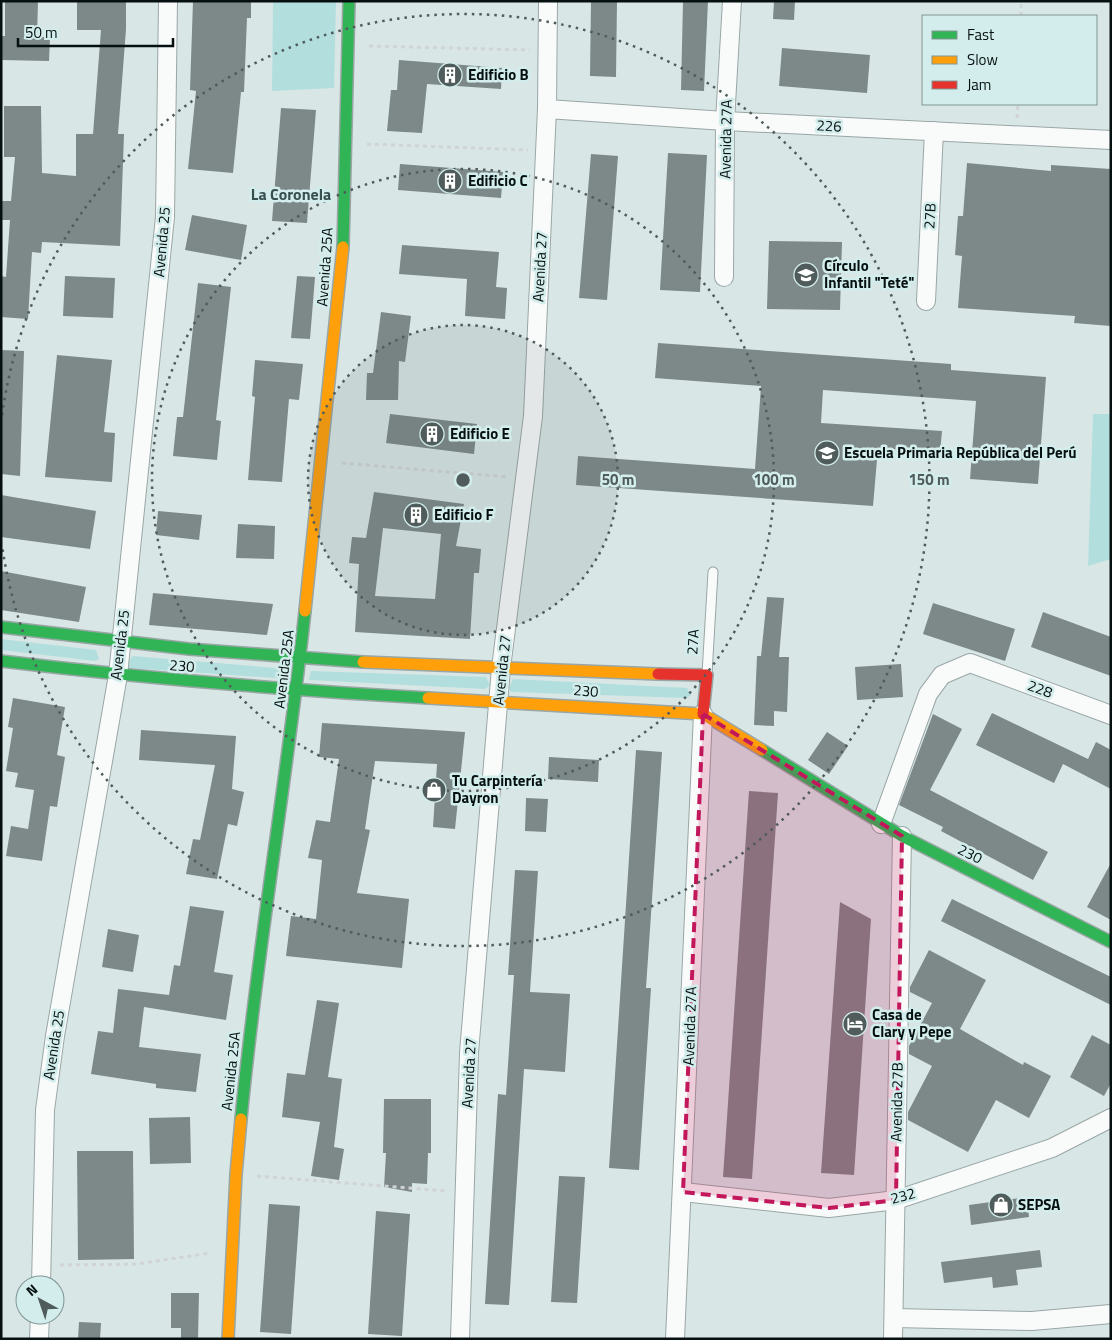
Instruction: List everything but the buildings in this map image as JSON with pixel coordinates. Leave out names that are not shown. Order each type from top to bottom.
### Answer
[{"type":"street","name":"Avenida 25","points":[[42,1275],[45,1110],[56,1026],[118,675],[165,217],[168,1]]},
{"type":"street","name":"Avenida 25A","points":[[228,1339],[236,1174],[248,1047],[301,658],[342,267],[350,1]]},
{"type":"street","name":"Avenida 27","points":[[460,1339],[469,1053],[501,668],[533,416],[548,108],[548,1]]},
{"type":"street","name":"Avenida 27A","points":[[724,277],[725,121],[732,1]]},
{"type":"street","name":"226","points":[[548,108],[725,121],[1111,140]]},
{"type":"street","name":"27B","points":[[926,301],[934,131]]},
{"type":"street","name":"230","points":[[1,627],[121,642],[301,658],[501,668],[706,675]]},
{"type":"street","name":"230","points":[[1,661],[118,675],[297,691],[499,700],[703,714],[902,836],[1111,942]]},
{"type":"street","name":"228","points":[[881,824],[928,694],[942,675],[970,663],[1111,715]]},
{"type":"street","name":"27A","points":[[703,714],[706,675]]},
{"type":"street","name":"Avenida 27A","points":[[675,1339],[703,714]]},
{"type":"street","name":"Avenida 27B","points":[[893,1339],[902,836]]},
{"type":"street","name":"232","points":[[683,1192],[829,1208],[896,1200],[1052,1148],[1111,1118]]},
{"type":"street","points":[[894,1318],[1032,1321],[1111,1314]]},
{"type":"street","points":[[39,1339],[40,1325]]},
{"type":"lane","name":"27A","points":[[706,675],[713,572]]},
{"type":"path","points":[[1021,15],[1022,1]]},
{"type":"path","points":[[349,46],[548,51]]},
{"type":"path","points":[[346,143],[545,150]]},
{"type":"path","points":[[322,462],[525,479]]},
{"type":"path","points":[[236,1174],[464,1193]]},
{"type":"path","points":[[42,1265],[137,1264],[207,1253],[232,1255]]},
{"type":"highlighted area","points":[[703,714],[902,836],[896,1200],[829,1208],[683,1192]]},
{"type":"shaded area","points":[[273,1],[336,1],[334,88],[272,91]]},
{"type":"shaded area","points":[[1093,414],[1111,414],[1111,559],[1088,566]]},
{"type":"shaded area","points":[[1,639],[96,650],[99,659],[95,661],[1,650]]},
{"type":"shaded area","points":[[133,656],[288,669],[289,679],[130,668],[127,663]]},
{"type":"shaded area","points":[[311,671],[486,677],[490,685],[485,689],[309,680]]},
{"type":"shaded area","points":[[513,679],[687,688],[691,695],[687,698],[511,692],[509,688]]},
{"type":"traffic: fast","points":[[343,247],[349,1]]},
{"type":"traffic: fast","points":[[241,1119],[255,992],[290,738],[305,611]]},
{"type":"traffic: fast","points":[[1,627],[189,649],[363,662]]},
{"type":"traffic: fast","points":[[1,661],[214,683],[428,698]]},
{"type":"traffic: fast","points":[[762,750],[902,836],[1111,942]]},
{"type":"traffic: slow","points":[[305,611],[343,247]]},
{"type":"traffic: slow","points":[[363,662],[658,674]]},
{"type":"traffic: slow","points":[[428,698],[703,714],[762,750]]},
{"type":"traffic: slow","points":[[228,1339],[236,1174],[241,1119]]},
{"type":"traffic: jam","points":[[658,674],[707,675],[703,714]]},
{"type":"place","name":"Edificio B","points":[[450,75]]},
{"type":"place","name":"Edificio C","points":[[450,181]]},
{"type":"place","name":"Círculo Infantil \"Teté\"","points":[[806,275]]},
{"type":"place","name":"Edificio E","points":[[432,434]]},
{"type":"place","name":"Escuela Primaria República del Perú","points":[[827,453]]},
{"type":"place","name":"Edificio F","points":[[416,515]]},
{"type":"place","name":"Tu Carpintería Dayron","points":[[434,790]]},
{"type":"place","name":"Casa de Clary y Pepe","points":[[855,1024]]},
{"type":"place","name":"SEPSA","points":[[1001,1205]]},
{"type":"district","name":"La Coronela","points":[[291,194]]}]
